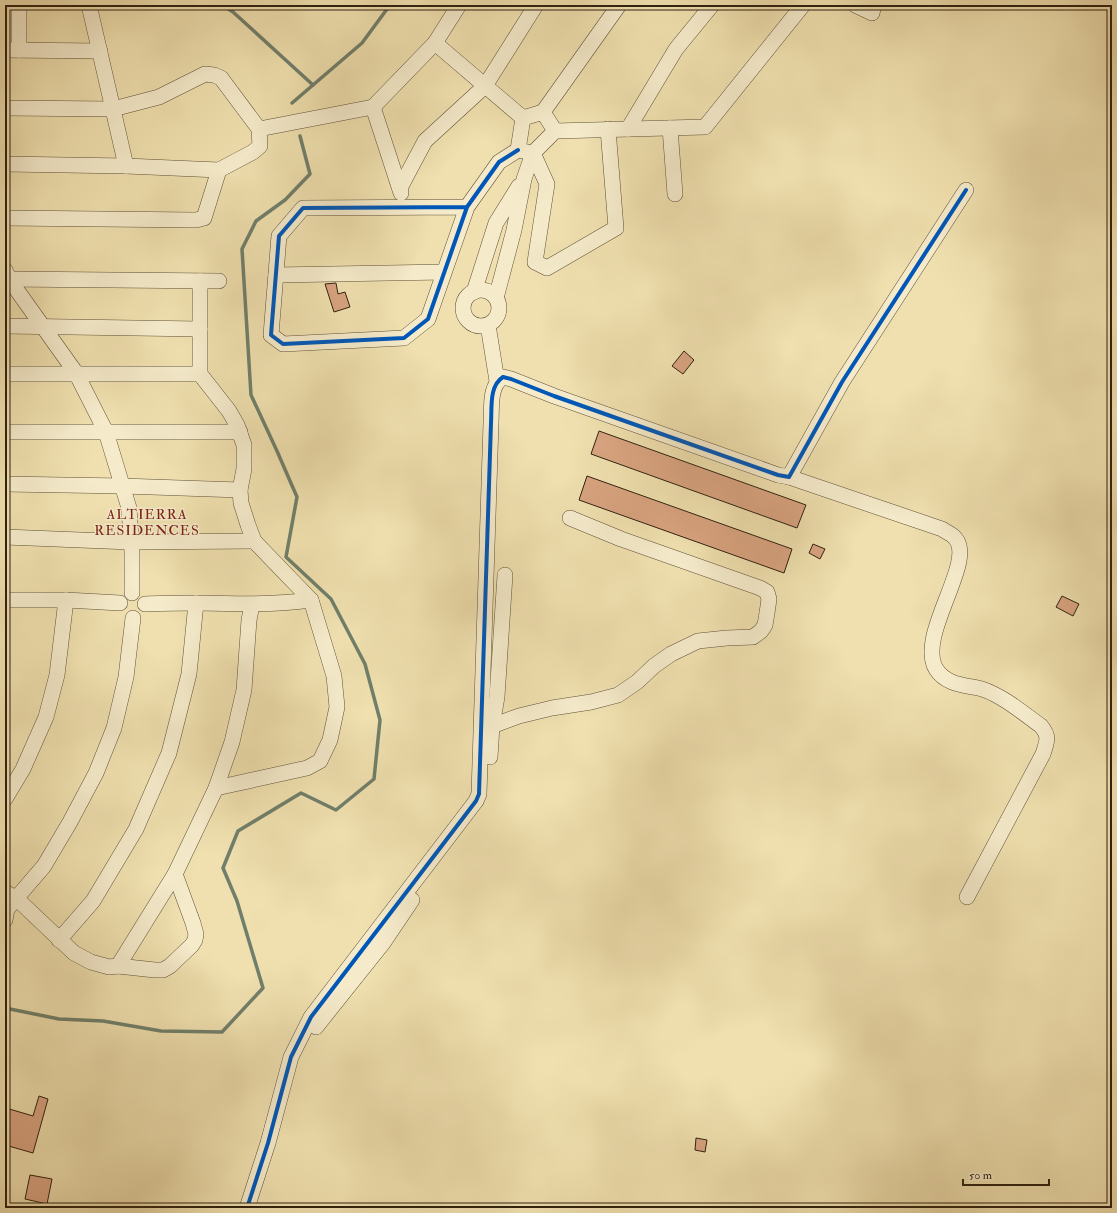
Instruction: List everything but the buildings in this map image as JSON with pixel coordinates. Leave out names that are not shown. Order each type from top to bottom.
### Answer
[{"type":"street","points":[[19,5],[12,50],[100,51]]},
{"type":"street","points":[[88,5],[126,166]]},
{"type":"street","points":[[259,129],[373,107],[435,44],[459,5]]},
{"type":"street","points":[[400,188],[424,141],[485,86],[536,5]]},
{"type":"street","points":[[524,118],[543,112],[619,5]]},
{"type":"street","points":[[628,129],[676,49],[712,5]]},
{"type":"street","points":[[496,298],[514,230],[524,179],[533,153],[555,131],[705,127],[803,5]]},
{"type":"street","points":[[855,5],[872,13],[874,5]]},
{"type":"street","points":[[435,44],[524,118]]},
{"type":"street","points":[[5,108],[113,109],[159,96],[205,74],[214,74],[221,78],[259,129],[260,146],[253,152],[219,170],[126,166],[5,164]]},
{"type":"street","points":[[373,107],[405,207]]},
{"type":"street","points":[[543,112],[555,131]]},
{"type":"street","points":[[518,150],[524,118]]},
{"type":"street","points":[[670,128],[675,194]]},
{"type":"street","points":[[533,153],[547,184],[534,262],[547,268],[616,228],[608,129]]},
{"type":"street","points":[[467,207],[303,208],[279,236],[271,335],[282,344],[404,338],[428,319],[467,207],[499,162],[518,150],[533,153]]},
{"type":"street","points":[[5,218],[196,220],[204,218],[219,170]]},
{"type":"street","points":[[474,292],[496,223],[524,179]]},
{"type":"street","points":[[788,477],[842,382],[966,190]]},
{"type":"street","points":[[276,275],[444,272]]},
{"type":"street","points":[[6,276],[219,281]]},
{"type":"street","points":[[6,276],[76,373],[106,432],[128,508],[131,542],[132,593]]},
{"type":"street","points":[[200,281],[200,374],[229,411],[240,432],[244,445],[244,469],[240,490],[241,503],[254,541],[311,600],[334,676],[337,707],[330,740],[320,761],[307,768],[216,788]]},
{"type":"street","points":[[482,290],[490,292],[496,298],[499,305],[498,313],[494,320],[488,325],[480,326],[472,324],[466,319],[463,311],[464,303],[468,296],[474,292],[482,290]]},
{"type":"street","points":[[247,1208],[268,1143],[291,1057],[311,1017],[476,801],[479,794],[491,423],[493,390],[497,381],[488,325]]},
{"type":"street","points":[[5,326],[200,329]]},
{"type":"street","points":[[5,374],[200,374]]},
{"type":"street","points":[[497,381],[504,377],[510,379],[778,475],[788,477],[942,529],[956,538],[960,552],[959,564],[934,631],[932,654],[936,668],[948,680],[992,693],[1041,726],[1047,733],[1048,740],[1043,754],[967,897]]},
{"type":"street","points":[[5,432],[240,432]]},
{"type":"street","points":[[5,484],[240,490]]},
{"type":"street","points":[[492,726],[519,716],[552,708],[590,702],[618,694],[637,682],[654,666],[671,654],[698,641],[753,637],[761,631],[765,625],[769,599],[767,592],[760,588],[622,539],[570,518]]},
{"type":"street","points":[[5,537],[131,542],[254,541]]},
{"type":"street","points":[[291,1057],[383,943],[411,901],[487,800],[489,790],[492,726],[497,697],[505,575]]},
{"type":"street","points":[[132,593],[142,597],[145,608],[141,615],[129,618],[123,614],[119,607],[124,596],[132,593]]},
{"type":"street","points":[[6,605],[66,600],[120,603]]},
{"type":"street","points":[[5,799],[23,769],[46,717],[57,675],[66,600]]},
{"type":"street","points":[[145,604],[196,603],[252,605],[290,603],[311,600]]},
{"type":"street","points":[[59,940],[93,901],[136,829],[169,753],[189,674],[196,603]]},
{"type":"street","points":[[118,966],[175,874],[216,788],[232,742],[244,690],[249,620],[252,605]]},
{"type":"street","points":[[133,618],[126,677],[114,728],[96,773],[70,822],[44,866],[7,906],[59,940],[74,953],[91,962],[109,966],[163,970],[170,966],[192,945],[196,934],[175,874]]},
{"type":"waterway","points":[[222,5],[233,12],[313,85]]},
{"type":"waterway","points":[[292,103],[362,43],[390,5]]},
{"type":"waterway","points":[[5,1008],[59,1019],[103,1021],[161,1031],[222,1032],[263,988],[237,901],[223,868],[238,831],[301,793],[336,810],[374,779],[380,720],[365,664],[331,599],[286,557],[297,497],[251,395],[242,249],[256,221],[285,200],[310,174],[300,136]]},
{"type":"cycle path","points":[[467,207],[303,208],[279,236],[271,335],[283,344],[404,338],[428,319],[467,207],[499,162],[518,150]]},
{"type":"cycle path","points":[[247,1208],[268,1143],[291,1057],[311,1017],[476,801],[479,794],[492,397],[495,386],[503,377],[511,379],[554,396],[778,475],[789,477],[842,382],[966,190]]},
{"type":"district","name":"ALTIERRA RESIDENCES","points":[[147,522]]}]
